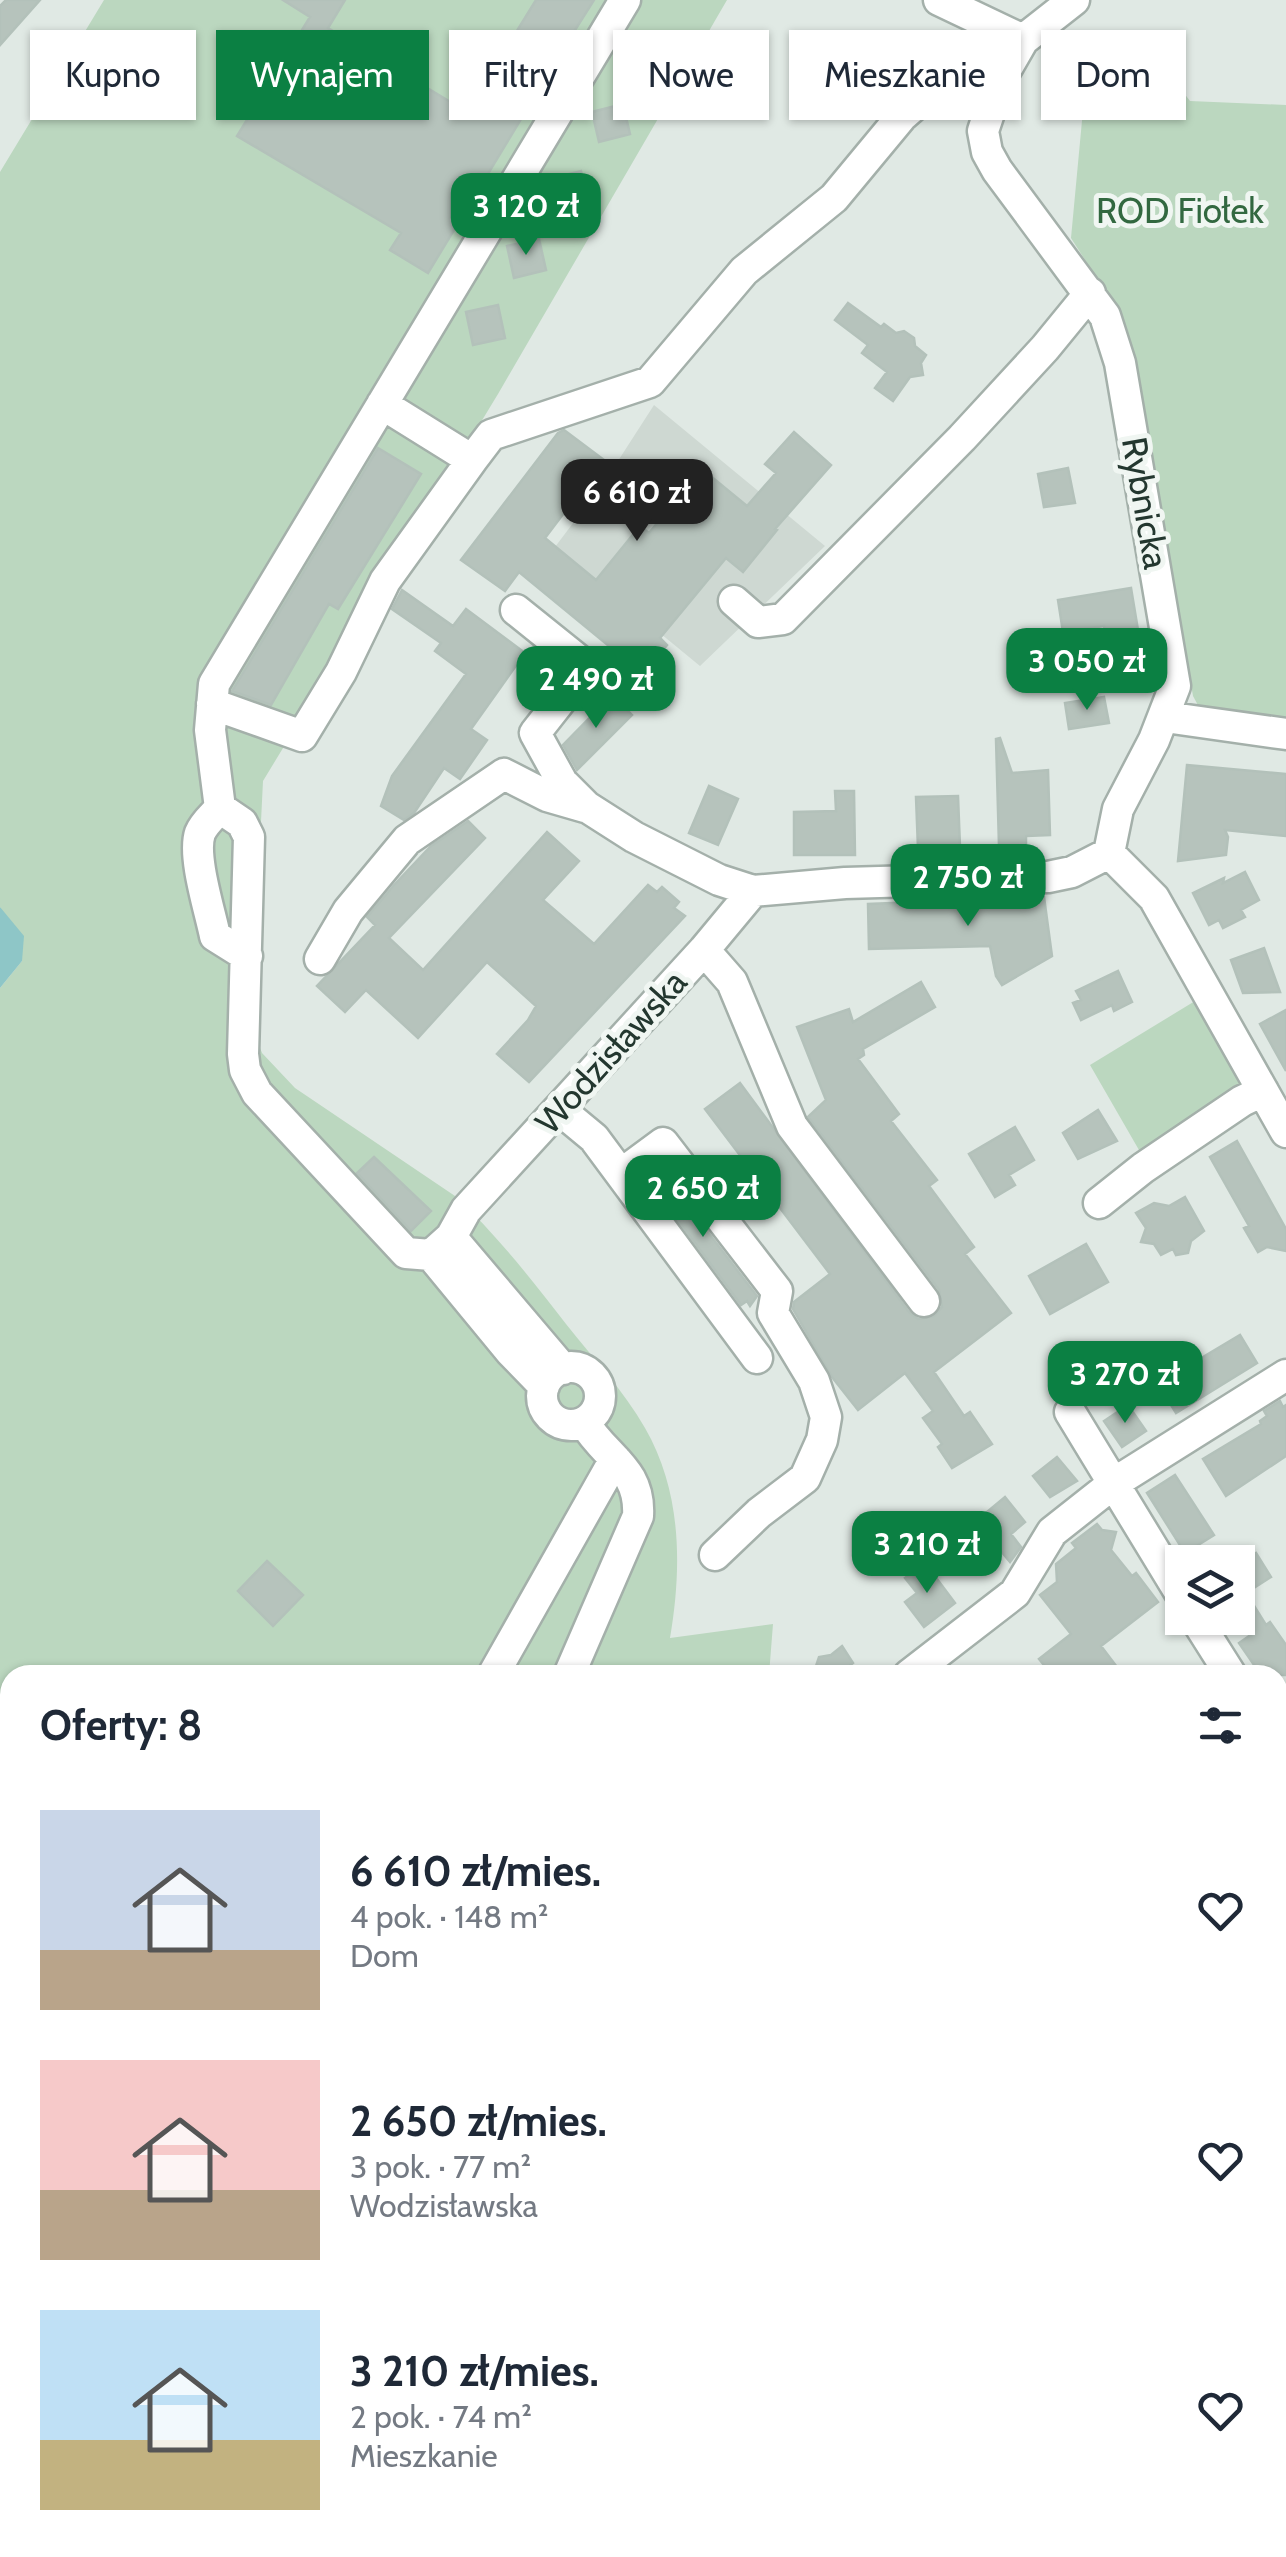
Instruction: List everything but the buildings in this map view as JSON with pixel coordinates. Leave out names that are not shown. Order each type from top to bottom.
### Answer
[{"type":"street","points":[[554,1378],[543,1404],[554,1420],[570,1425],[584,1422],[596,1410],[599,1388],[585,1371],[554,1378],[510,1351],[441,1246],[406,1253],[252,1086],[242,1054],[249,837],[242,823],[220,808],[210,730],[214,684],[625,0]]},
{"type":"street","points":[[939,0],[1024,40]]},
{"type":"street","name":"Rybnicka","points":[[1021,45],[1074,0]]},
{"type":"street","points":[[212,704],[302,736],[386,582],[491,435],[650,382],[744,271],[834,198],[899,120]]},
{"type":"street","name":"Rybnicka","points":[[986,120],[983,131],[987,152],[1090,293],[1115,343],[1175,686],[1165,717],[1118,808],[1109,853]]},
{"type":"street","points":[[742,609],[758,622],[782,619],[962,438],[1090,293]]},
{"type":"street","points":[[382,404],[472,460]]},
{"type":"street","points":[[516,610],[587,666],[535,732],[562,782],[588,808],[634,838],[719,880],[752,891],[1048,877],[1072,872],[1109,853],[1154,898],[1286,1132]]},
{"type":"street","points":[[1165,717],[1286,734]]},
{"type":"street","points":[[320,959],[348,911],[407,840],[504,774],[547,796],[588,808]]},
{"type":"street","points":[[220,808],[204,825],[198,851],[216,936],[246,956]]},
{"type":"street","points":[[198,851],[237,847],[250,850]]},
{"type":"street","name":"Wodzisławska","points":[[441,1246],[466,1210],[704,950],[752,891]]},
{"type":"street","points":[[704,950],[732,982],[792,1126],[924,1301]]},
{"type":"street","points":[[1099,1203],[1143,1168],[1263,1091]]},
{"type":"street","points":[[559,1109],[594,1138],[757,1358]]},
{"type":"street","points":[[620,1174],[664,1143],[777,1291],[773,1313],[814,1381],[826,1417],[822,1440],[805,1478],[715,1555]]},
{"type":"street","points":[[922,1665],[1015,1593],[1052,1532],[1114,1484],[1286,1375]]},
{"type":"street","points":[[1070,1412],[1165,1568]]},
{"type":"street","points":[[573,1665],[638,1516],[639,1500],[633,1480],[584,1422]]},
{"type":"street","points":[[500,1665],[615,1459]]},
{"type":"street","points":[[1206,1635],[1225,1665]]},
{"type":"shaded area","points":[[654,405],[825,546],[700,666],[555,547],[607,478]]},
{"type":"green space","points":[[104,0],[727,0],[710,30],[613,30],[613,120],[657,120],[498,394],[263,781],[251,1024],[262,1053],[295,1088],[455,1196],[470,1211],[527,1274],[628,1401],[657,1453],[672,1504],[677,1558],[670,1638],[773,1624],[770,1665],[0,1665],[0,988],[22,961],[0,907],[0,172],[31,120],[196,120],[196,30],[86,30]]},
{"type":"green space","name":"ROD Fiołek","points":[[1186,96],[1190,101],[1286,105],[1286,719],[1200,709],[1193,696],[1136,370],[1110,299],[1071,238],[1082,120],[1186,120]]},
{"type":"green space","points":[[1195,1001],[1244,1090],[1143,1157],[1090,1065]]},
{"type":"water","points":[[0,907],[24,936],[22,961],[0,988]]}]
